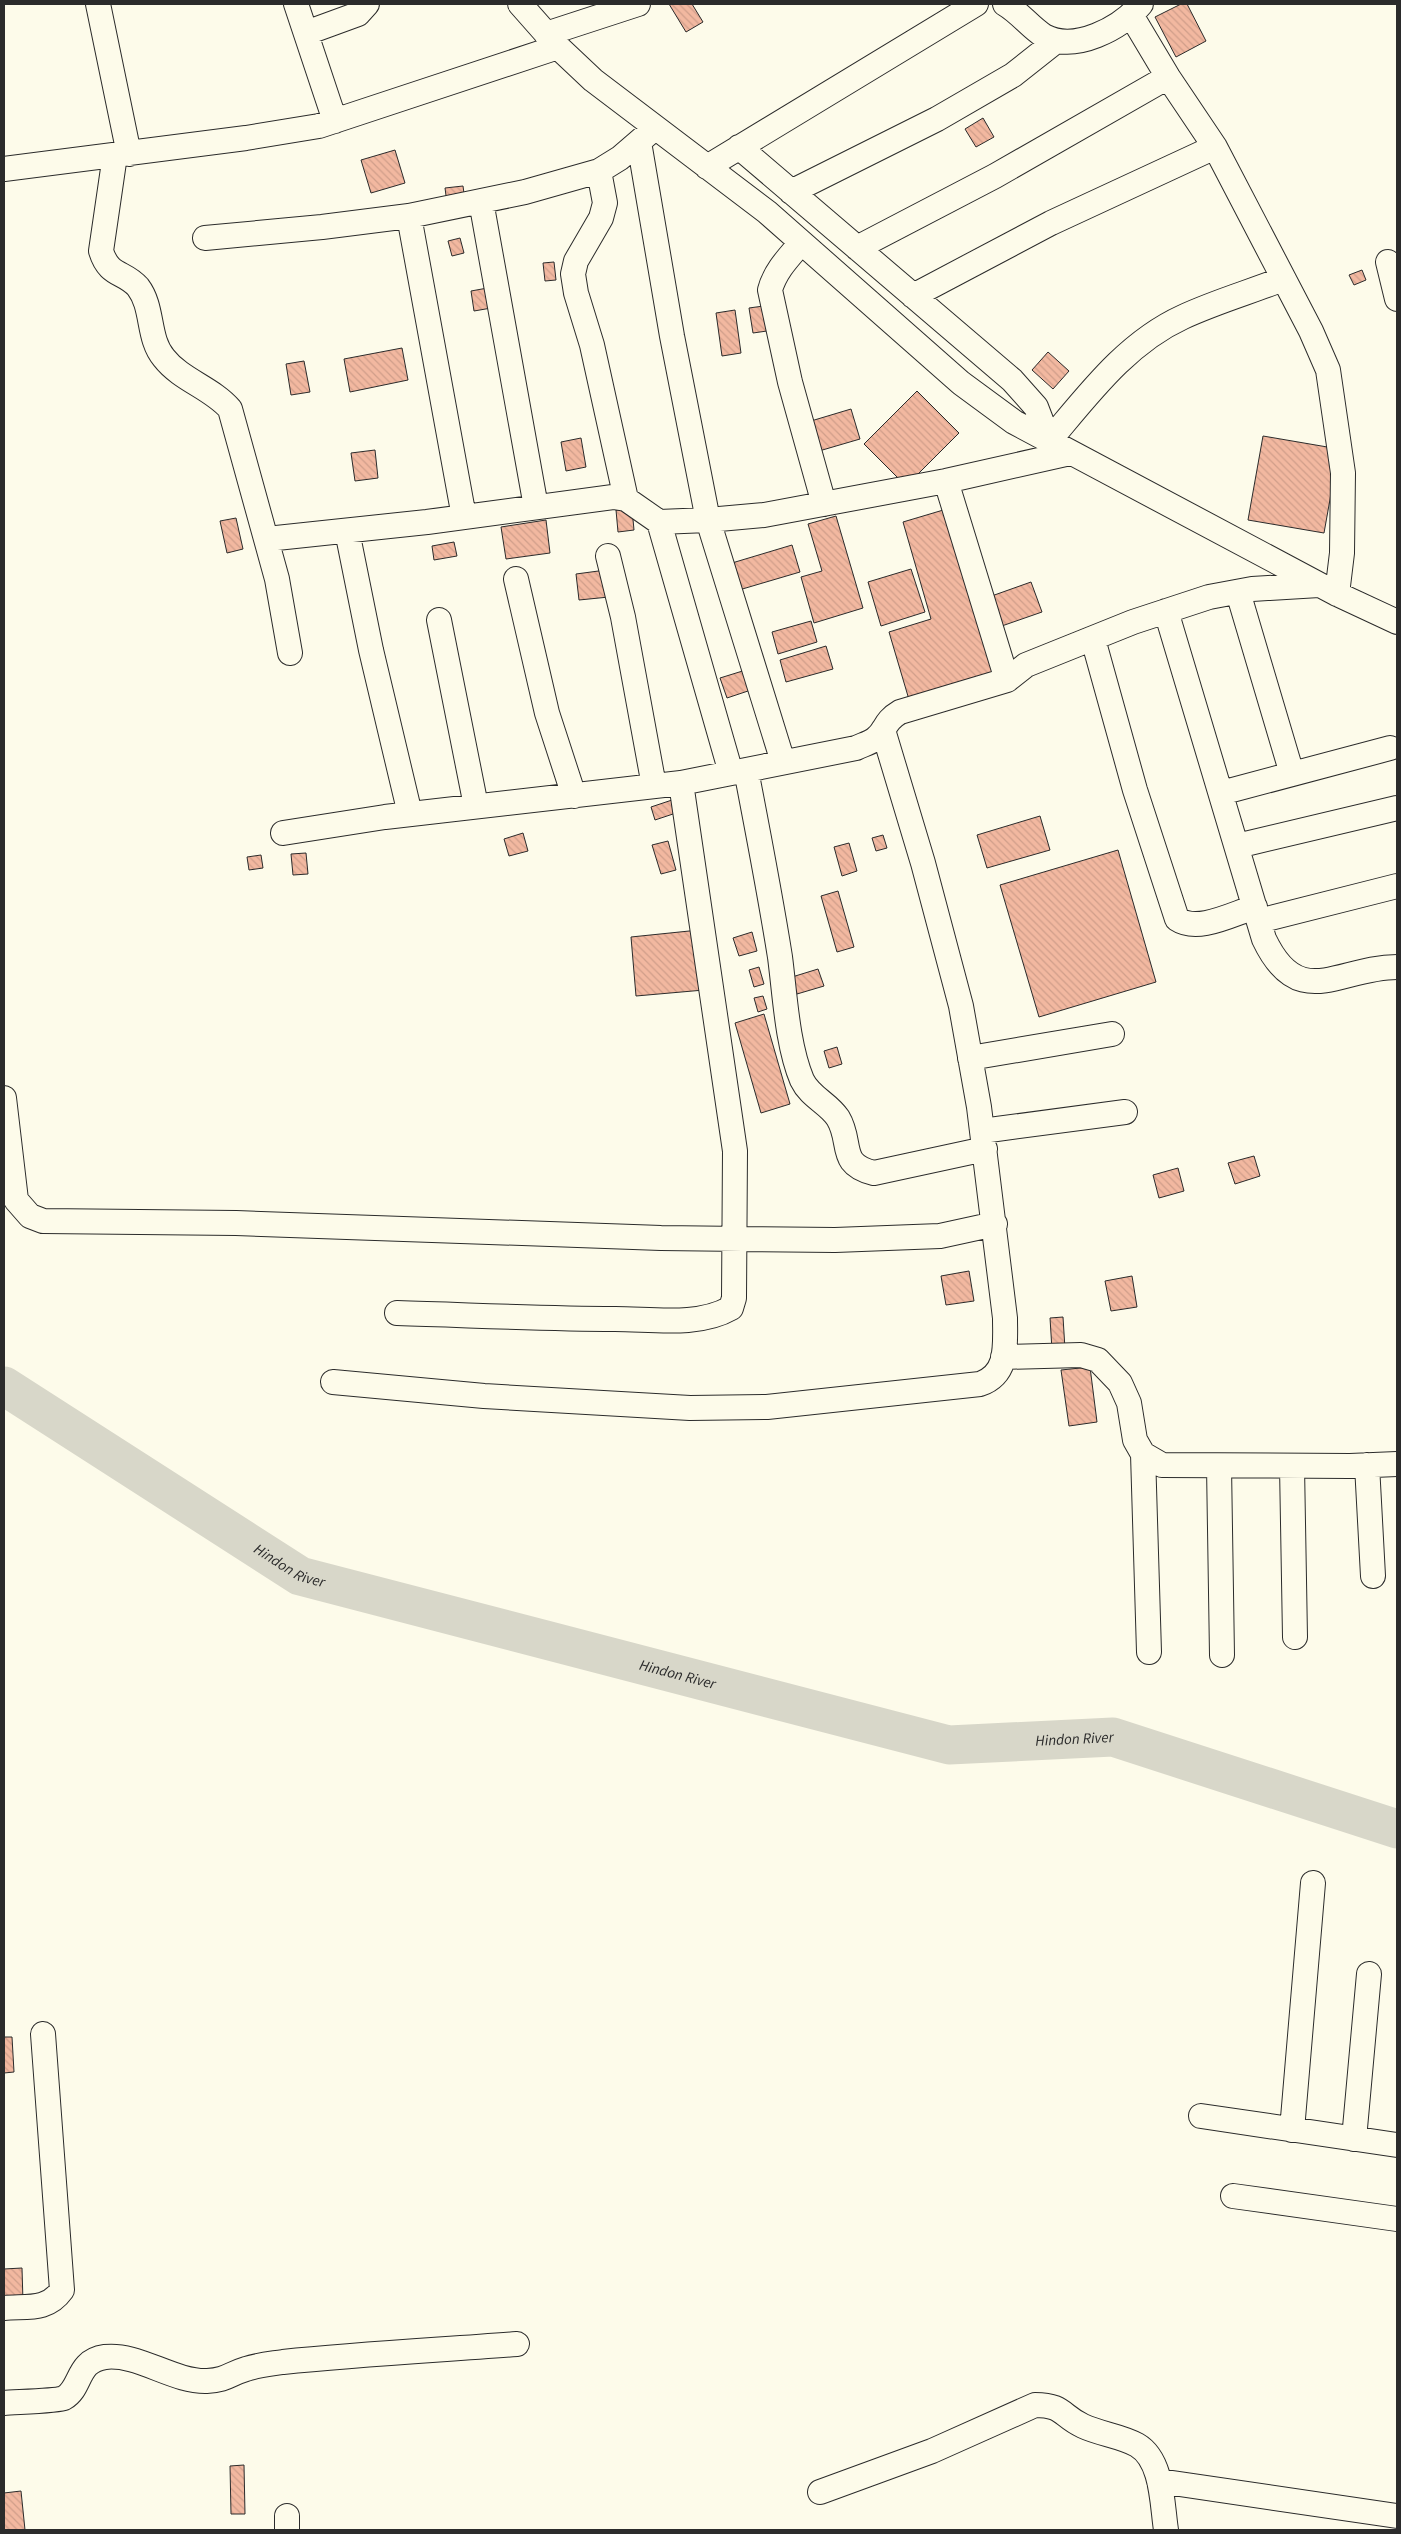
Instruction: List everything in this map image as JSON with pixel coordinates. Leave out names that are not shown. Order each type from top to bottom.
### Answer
[{"type":"street","points":[[98,4],[122,154],[101,251],[105,264],[136,285],[144,296],[157,348],[164,359],[220,398],[230,409],[277,580],[290,653]]},
{"type":"street","points":[[296,4],[334,121]]},
{"type":"street","points":[[306,33],[358,14],[367,4]]},
{"type":"street","points":[[520,4],[552,40],[646,135],[707,167],[767,212],[961,383],[1014,422],[1328,590],[1397,622]]},
{"type":"street","points":[[4,169],[246,138],[319,126],[552,40],[638,4]]},
{"type":"street","points":[[707,167],[976,4]]},
{"type":"street","points":[[1005,4],[1043,35],[1056,41],[1071,41],[1103,33],[1136,10],[1168,77],[1215,147],[1311,331],[1328,370],[1343,473],[1342,553],[1328,590]]},
{"type":"street","points":[[791,192],[937,119],[1012,75],[1056,41]]},
{"type":"street","points":[[857,248],[995,176],[1168,77]]},
{"type":"street","points":[[205,238],[322,227],[409,216],[525,192],[599,171],[646,135]]},
{"type":"street","points":[[646,135],[672,336],[708,520],[783,762]]},
{"type":"street","points":[[739,147],[1012,380],[1036,407],[1049,441]]},
{"type":"street","points":[[913,296],[1060,219],[1215,147]]},
{"type":"street","points":[[599,171],[605,203],[601,218],[576,261],[574,274],[576,292],[592,345],[626,499]]},
{"type":"street","points":[[481,201],[536,507]]},
{"type":"street","points":[[409,216],[464,517]]},
{"type":"street","points":[[801,242],[781,266],[773,279],[770,290],[790,382],[824,504]]},
{"type":"street","points":[[1388,262],[1397,299]]},
{"type":"street","points":[[1049,441],[1119,361],[1156,332],[1182,317],[1283,279]]},
{"type":"street","points":[[267,540],[613,497],[626,499],[659,522],[708,520],[764,514],[946,481],[1070,453]]},
{"type":"street","points":[[946,481],[1007,680]]},
{"type":"street","points":[[659,522],[739,771],[771,898],[794,1049],[802,1080],[811,1094],[837,1117],[851,1162],[860,1170],[874,1173],[984,1140],[1125,1112]]},
{"type":"street","points":[[347,531],[371,650],[410,814]]},
{"type":"street","points":[[608,556],[623,617],[654,786]]},
{"type":"street","points":[[516,579],[547,713],[574,796]]},
{"type":"street","points":[[283,833],[410,814],[681,782],[856,748],[875,739],[883,730],[888,720],[900,712],[1007,680],[1026,665],[1166,611],[1208,597],[1238,592],[1328,590]]},
{"type":"street","points":[[1238,592],[1292,774]]},
{"type":"street","points":[[1166,611],[1257,914],[1273,959],[1286,973],[1302,981],[1333,980],[1397,967]]},
{"type":"street","points":[[439,620],[476,806]]},
{"type":"street","points":[[1092,639],[1135,790],[1177,919],[1186,924],[1199,924],[1397,886]]},
{"type":"street","points":[[333,1382],[604,1405],[767,1408],[980,1384],[993,1379],[1002,1366],[1005,1318],[984,1140],[959,996],[883,730]]},
{"type":"street","points":[[1221,793],[1390,748]]},
{"type":"street","points":[[397,1313],[566,1319],[683,1320],[721,1314],[731,1308],[734,1298],[735,1151],[681,782]]},
{"type":"street","points":[[1237,846],[1397,808]]},
{"type":"street","points":[[970,1058],[1112,1034]]},
{"type":"street","points":[[4,1098],[16,1200],[30,1216],[43,1221],[236,1223],[734,1239],[835,1240],[940,1236],[995,1224]]},
{"type":"street","points":[[1003,1357],[1081,1356],[1098,1360],[1120,1383],[1129,1403],[1135,1440],[1143,1454],[1149,1652]]},
{"type":"street","points":[[1143,1454],[1162,1465],[1367,1466],[1397,1464]]},
{"type":"street","points":[[1219,1466],[1222,1655]]},
{"type":"street","points":[[1292,1466],[1295,1637]]},
{"type":"street","points":[[1367,1466],[1373,1576]]},
{"type":"street","points":[[1292,2130],[1313,1883]]},
{"type":"street","points":[[1354,2139],[1369,1974]]},
{"type":"street","points":[[4,2308],[46,2305],[54,2300],[62,2290],[43,2034]]},
{"type":"street","points":[[1201,2116],[1397,2146]]},
{"type":"street","points":[[1233,2196],[1397,2219]]},
{"type":"street","points":[[4,2403],[63,2398],[71,2391],[83,2368],[92,2360],[105,2357],[123,2358],[185,2378],[204,2381],[224,2380],[243,2370],[284,2362],[517,2344]]},
{"type":"street","points":[[820,2492],[932,2452],[1035,2405],[1052,2405],[1081,2426],[1138,2446],[1152,2461],[1159,2481],[1166,2530]]},
{"type":"street","points":[[1159,2481],[1397,2516]]},
{"type":"building","points":[[669,4],[692,4],[703,22],[686,32]]},
{"type":"building","points":[[1181,4],[1187,4],[1206,41],[1176,57],[1155,17]]},
{"type":"building","points":[[983,118],[994,137],[976,147],[965,129]]},
{"type":"building","points":[[395,150],[405,183],[371,193],[361,160]]},
{"type":"building","points":[[463,186],[465,201],[447,203],[445,188]]},
{"type":"building","points":[[460,238],[464,253],[452,256],[448,241]]},
{"type":"building","points":[[554,262],[556,280],[545,281],[543,263]]},
{"type":"building","points":[[1362,270],[1366,280],[1354,285],[1349,275]]},
{"type":"building","points":[[493,287],[497,307],[474,311],[471,291]]},
{"type":"building","points":[[771,305],[774,330],[753,333],[749,308]]},
{"type":"building","points":[[735,310],[741,353],[722,356],[716,313]]},
{"type":"building","points":[[402,348],[408,380],[350,392],[344,359]]},
{"type":"building","points":[[1048,352],[1069,371],[1053,389],[1032,370]]},
{"type":"building","points":[[304,361],[310,392],[291,395],[286,364]]},
{"type":"building","points":[[917,391],[959,433],[906,486],[864,444]]},
{"type":"building","points":[[851,409],[860,439],[819,451],[811,421]]},
{"type":"building","points":[[1263,436],[1339,449],[1324,533],[1248,520]]},
{"type":"building","points":[[581,438],[586,467],[566,471],[561,442]]},
{"type":"building","points":[[375,450],[378,478],[355,481],[351,453]]},
{"type":"building","points":[[950,508],[999,677],[910,703],[889,632],[931,619],[903,522]]},
{"type":"building","points":[[632,509],[634,530],[618,532],[616,510]]},
{"type":"building","points":[[836,516],[863,608],[814,623],[801,577],[822,571],[808,524]]},
{"type":"building","points":[[236,518],[243,549],[227,553],[220,521]]},
{"type":"building","points":[[546,520],[550,553],[506,559],[501,527]]},
{"type":"building","points":[[454,542],[457,556],[434,560],[432,546]]},
{"type":"building","points":[[792,545],[800,572],[739,590],[732,563]]},
{"type":"building","points":[[911,569],[925,612],[881,626],[868,582]]},
{"type":"building","points":[[606,570],[609,597],[579,600],[576,574]]},
{"type":"building","points":[[1031,582],[1042,612],[996,628],[986,598]]},
{"type":"building","points":[[811,621],[817,642],[778,654],[772,632]]},
{"type":"building","points":[[826,646],[833,669],[786,682],[780,660]]},
{"type":"building","points":[[749,669],[754,689],[727,698],[720,678]]},
{"type":"building","points":[[675,799],[679,812],[655,820],[651,807]]},
{"type":"building","points":[[1040,816],[1050,850],[987,868],[977,835]]},
{"type":"building","points":[[523,833],[528,851],[509,856],[504,839]]},
{"type":"building","points":[[883,835],[887,848],[876,851],[872,838]]},
{"type":"building","points":[[668,841],[676,870],[661,874],[652,845]]},
{"type":"building","points":[[849,843],[857,871],[842,876],[834,847]]},
{"type":"building","points":[[1118,850],[1156,982],[1039,1017],[1000,885]]},
{"type":"building","points":[[306,853],[308,874],[293,875],[291,854]]},
{"type":"building","points":[[261,855],[263,868],[249,870],[247,857]]},
{"type":"building","points":[[838,891],[854,947],[837,952],[821,896]]},
{"type":"building","points":[[699,930],[704,990],[636,996],[631,937]]},
{"type":"building","points":[[752,932],[757,951],[739,956],[733,938]]},
{"type":"building","points":[[759,967],[764,984],[754,987],[749,970]]},
{"type":"building","points":[[818,969],[824,986],[797,994],[792,977]]},
{"type":"building","points":[[763,996],[767,1009],[758,1012],[754,998]]},
{"type":"building","points":[[764,1014],[790,1104],[761,1113],[735,1023]]},
{"type":"building","points":[[837,1047],[842,1064],[829,1068],[824,1051]]},
{"type":"building","points":[[1254,1156],[1260,1176],[1235,1184],[1228,1163]]},
{"type":"building","points":[[1178,1168],[1184,1191],[1159,1198],[1153,1175]]},
{"type":"building","points":[[969,1271],[974,1301],[946,1305],[941,1276]]},
{"type":"building","points":[[1132,1276],[1137,1307],[1111,1311],[1105,1281]]},
{"type":"building","points":[[1063,1317],[1065,1349],[1052,1350],[1050,1318]]},
{"type":"building","points":[[1090,1367],[1097,1422],[1069,1426],[1061,1370]]},
{"type":"building","points":[[4,2037],[12,2037],[14,2072],[4,2073]]},
{"type":"building","points":[[22,2268],[23,2302],[4,2303],[4,2269]]},
{"type":"building","points":[[244,2465],[245,2514],[231,2514],[230,2466]]},
{"type":"building","points":[[21,2491],[25,2530],[4,2530],[4,2493]]},
{"type":"waterway","name":"Hindon River","points":[[4,1386],[300,1576],[949,1745],[1113,1737],[1397,1829]]}]
